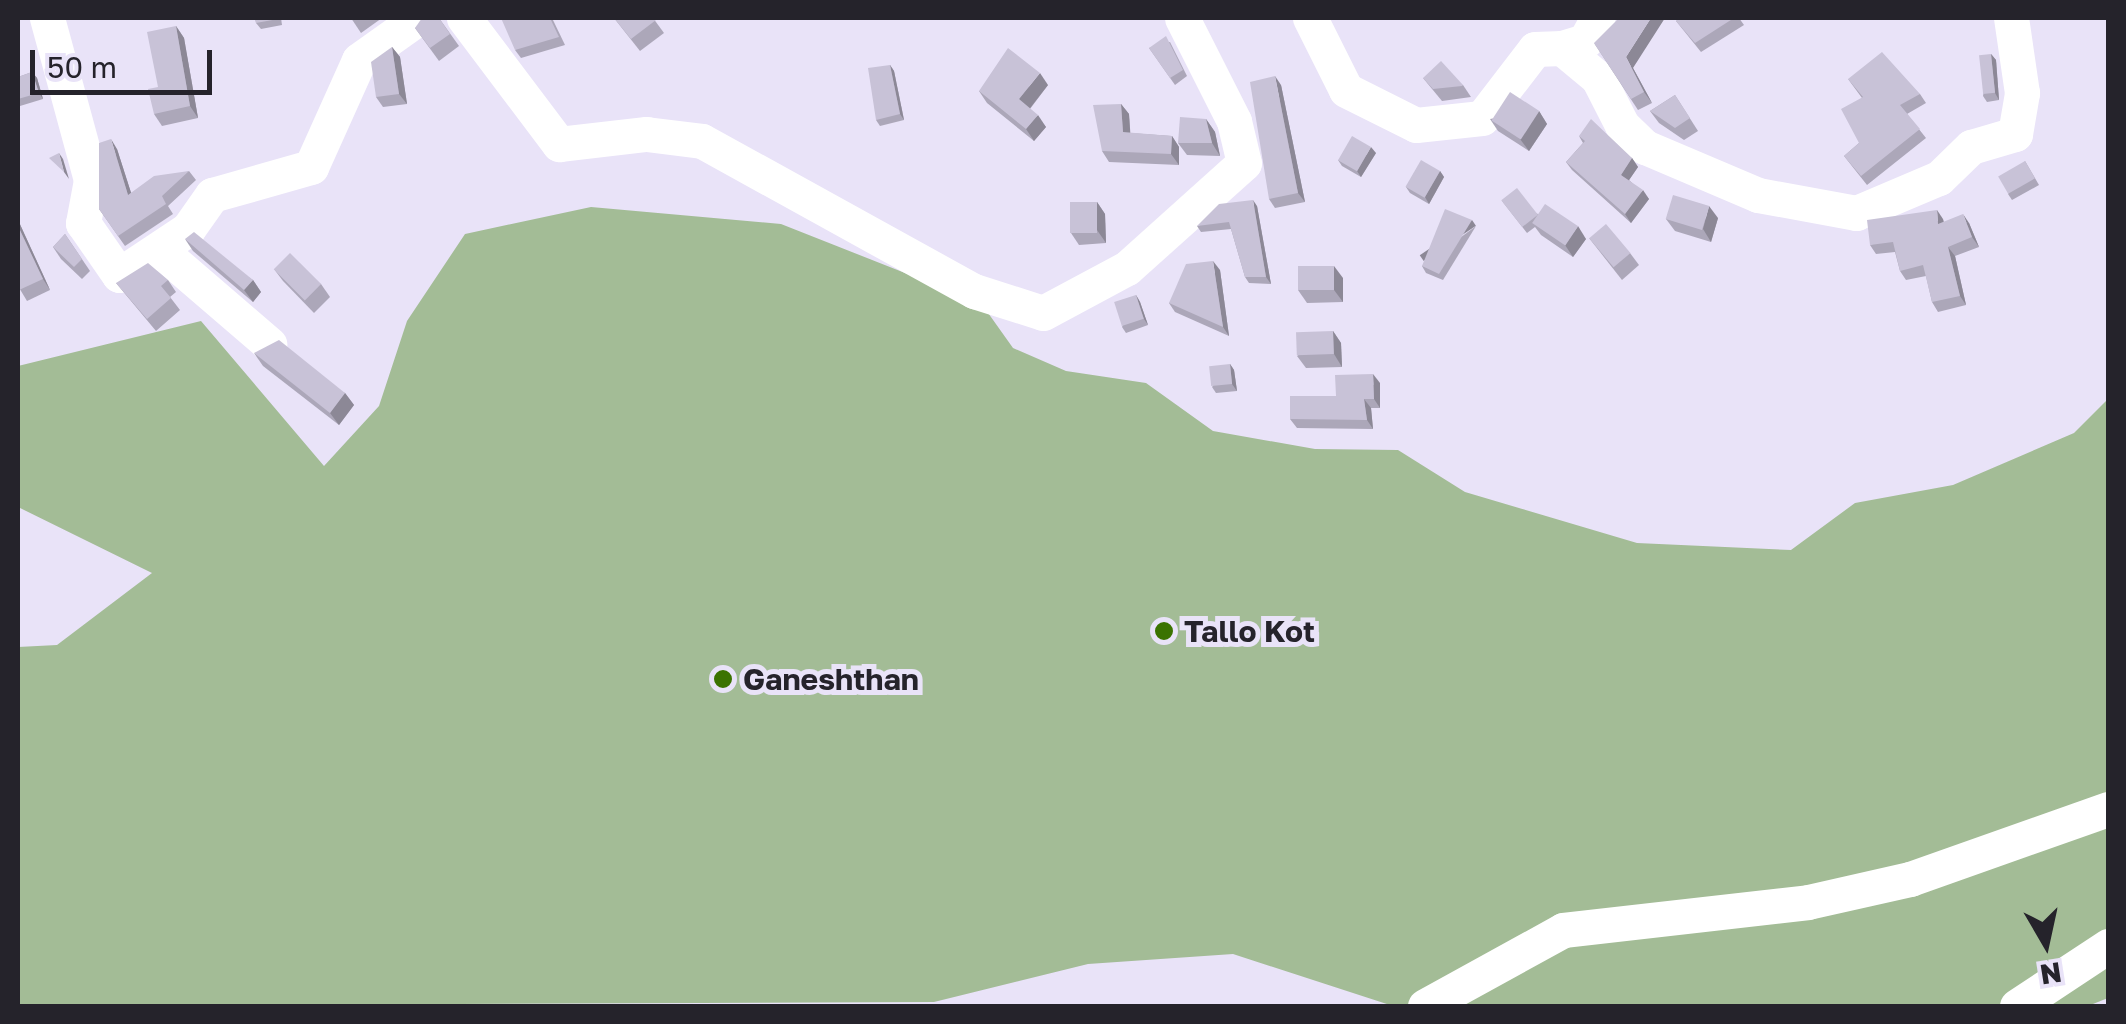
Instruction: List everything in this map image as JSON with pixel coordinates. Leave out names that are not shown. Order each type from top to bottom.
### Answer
[{"type":"street","points":[[47,18],[91,180],[83,223],[119,275],[161,251],[212,195],[311,166],[359,60],[418,18]]},
{"type":"street","points":[[464,18],[559,144],[646,134],[702,141],[974,291],[1043,313],[1126,268],[1244,164],[1234,121],[1182,18]]},
{"type":"street","points":[[1310,18],[1346,90],[1416,126],[1482,118],[1535,50],[1585,41],[1598,18]]},
{"type":"street","points":[[1562,48],[1598,78],[1622,126],[1645,147],[1758,196],[1856,213],[1938,178],[1971,147],[2015,134],[2022,94],[2011,18]]},
{"type":"street","points":[[161,251],[270,344]]},
{"type":"street","points":[[1425,1006],[1563,930],[1808,902],[1910,879],[2108,809]]},
{"type":"street","points":[[2017,1006],[2108,946]]},
{"type":"green space","points":[[591,207],[781,224],[981,303],[1013,348],[1066,371],[1146,383],[1213,431],[1315,449],[1398,450],[1465,492],[1637,543],[1791,550],[1855,503],[1953,485],[2074,433],[2108,399],[2108,998],[2088,1006],[1393,1006],[1233,954],[1088,964],[934,1002],[18,1006],[18,647],[57,645],[152,573],[18,507],[18,366],[201,321],[324,466],[379,406],[407,321],[465,234]]},
{"type":"building","points":[[255,18],[278,18],[278,19],[256,23]]},
{"type":"building","points":[[422,18],[439,18],[450,34],[430,48],[415,28]]},
{"type":"building","points":[[501,18],[550,18],[559,37],[515,50]]},
{"type":"building","points":[[614,18],[653,18],[656,20],[631,39]]},
{"type":"building","points":[[1619,18],[1651,18],[1626,57],[1644,92],[1631,99],[1594,43]]},
{"type":"building","points":[[1734,18],[1695,43],[1676,21]]},
{"type":"building","points":[[176,26],[190,106],[154,114],[148,89],[158,87],[147,32]]},
{"type":"building","points":[[1166,36],[1183,70],[1170,78],[1149,48]]},
{"type":"building","points":[[392,47],[399,94],[376,97],[371,62]]},
{"type":"building","points":[[1008,48],[1040,73],[1019,99],[1038,115],[1026,129],[979,91]]},
{"type":"building","points":[[1882,52],[1920,94],[1900,105],[1920,129],[1861,176],[1844,156],[1859,143],[1841,109],[1863,97],[1848,79]]},
{"type":"building","points":[[1991,54],[1995,93],[1983,94],[1979,55]]},
{"type":"building","points":[[1441,61],[1462,86],[1433,89],[1423,78]]},
{"type":"building","points":[[890,65],[900,114],[876,120],[868,68]]},
{"type":"building","points":[[32,72],[39,93],[18,99],[18,77]]},
{"type":"building","points":[[1275,76],[1298,193],[1269,199],[1250,82]]},
{"type":"building","points":[[1510,92],[1539,111],[1521,140],[1491,121]]},
{"type":"building","points":[[1675,95],[1690,118],[1675,128],[1650,111]]},
{"type":"building","points":[[1121,104],[1123,132],[1172,136],[1171,154],[1102,151],[1093,105]]},
{"type":"building","points":[[1180,117],[1206,119],[1212,143],[1178,143]]},
{"type":"building","points":[[1591,119],[1632,158],[1621,175],[1643,190],[1625,214],[1566,162],[1585,141],[1579,136]]},
{"type":"building","points":[[1352,136],[1371,147],[1357,171],[1338,160]]},
{"type":"building","points":[[111,139],[128,195],[154,176],[189,171],[162,196],[166,204],[118,236],[99,209],[99,143]]},
{"type":"building","points":[[59,153],[64,172],[49,158]]},
{"type":"building","points":[[1421,160],[1440,171],[1425,198],[1406,187]]},
{"type":"building","points":[[2025,161],[2035,178],[2008,194],[1998,176]]},
{"type":"building","points":[[1517,188],[1538,215],[1522,227],[1501,200]]},
{"type":"building","points":[[1673,195],[1709,206],[1702,230],[1666,219]]},
{"type":"building","points":[[1253,200],[1266,277],[1245,277],[1229,222],[1197,226],[1219,204]]},
{"type":"building","points":[[1070,202],[1097,202],[1097,233],[1070,233]]},
{"type":"building","points":[[1545,204],[1578,226],[1565,245],[1532,223]]},
{"type":"building","points":[[1445,209],[1472,220],[1439,274],[1422,266]]},
{"type":"building","points":[[1937,210],[1938,224],[1963,214],[1972,237],[1948,247],[1960,296],[1932,302],[1923,265],[1900,271],[1893,242],[1870,245],[1867,220]]},
{"type":"building","points":[[1606,224],[1630,253],[1614,267],[1589,238]]},
{"type":"building","points":[[18,226],[43,279],[19,290],[18,286]]},
{"type":"building","points":[[194,232],[253,280],[244,290],[185,239]]},
{"type":"building","points":[[65,234],[82,259],[74,267],[53,247]]},
{"type":"building","points":[[290,253],[321,284],[305,300],[274,269]]},
{"type":"building","points":[[1213,261],[1223,327],[1169,303],[1186,264]]},
{"type":"building","points":[[148,263],[168,280],[161,286],[171,298],[147,319],[116,283]]},
{"type":"building","points":[[1298,266],[1334,266],[1334,290],[1298,290]]},
{"type":"building","points":[[1136,295],[1144,319],[1122,326],[1114,302]]},
{"type":"building","points":[[1333,331],[1334,354],[1297,355],[1296,332]]},
{"type":"building","points":[[279,340],[345,393],[330,413],[254,353]]},
{"type":"building","points":[[1230,364],[1232,384],[1211,386],[1209,366]]},
{"type":"building","points":[[1373,374],[1374,399],[1364,399],[1367,420],[1290,419],[1290,396],[1336,396],[1335,375]]},
{"type":"place","name":"Tallo Kot","points":[[1164,631]]},
{"type":"place","name":"Ganeshthan","points":[[723,679]]}]
